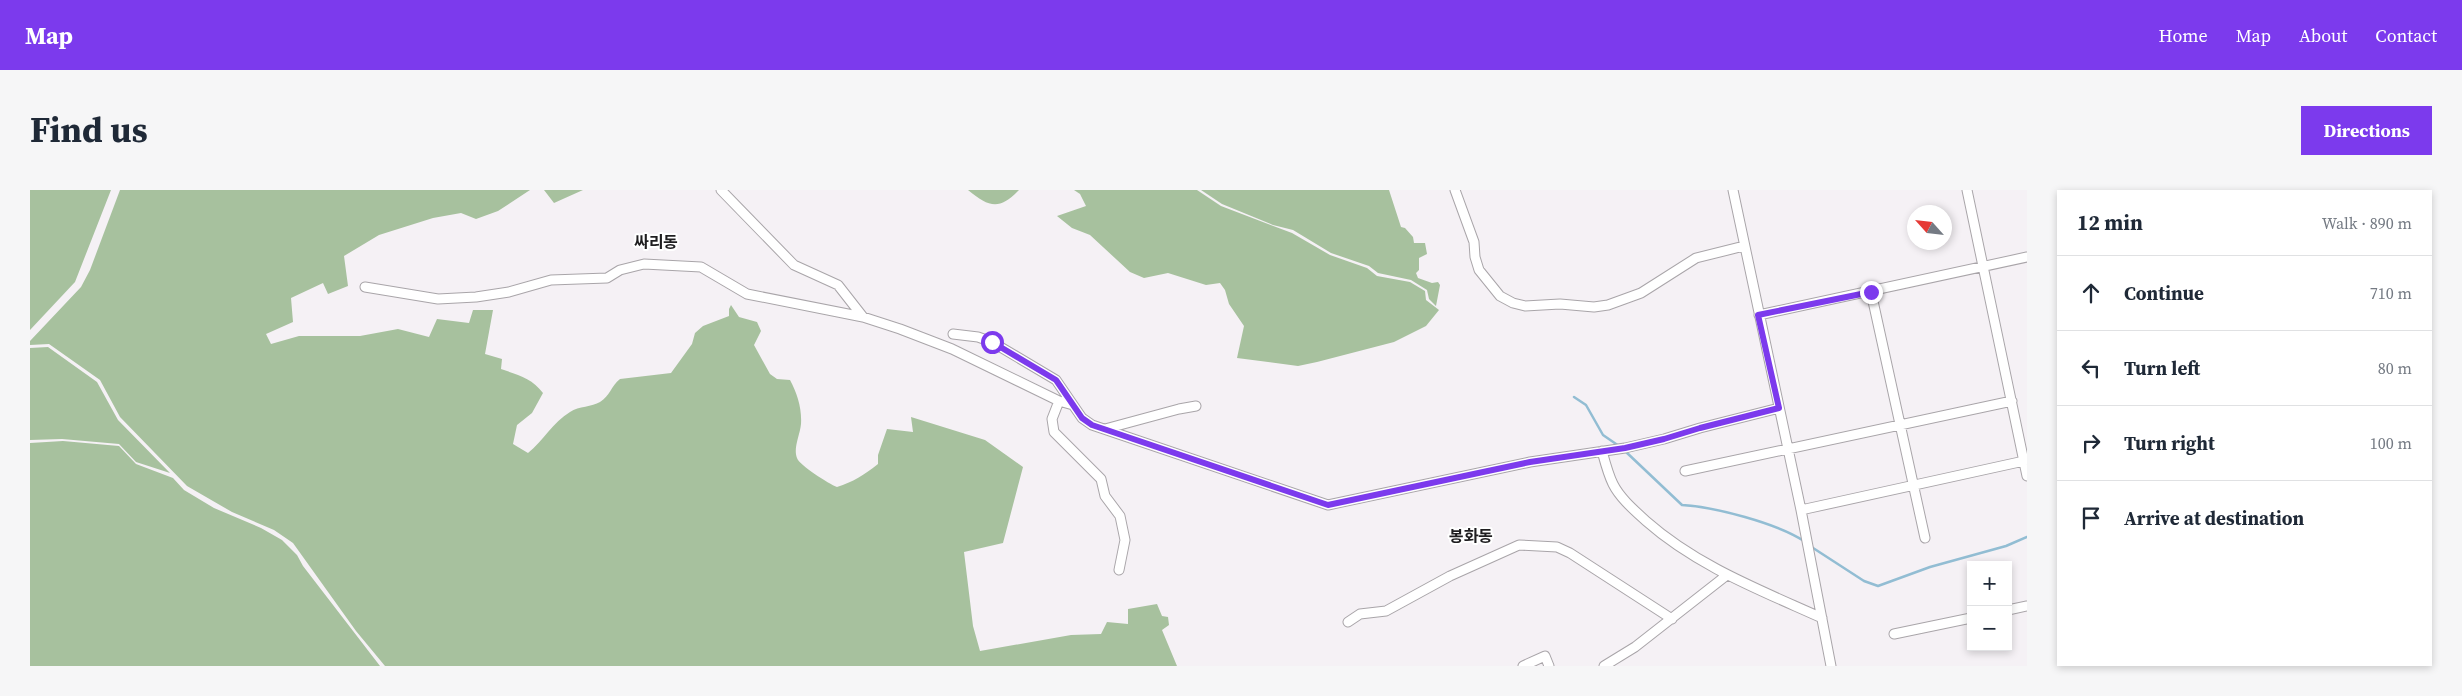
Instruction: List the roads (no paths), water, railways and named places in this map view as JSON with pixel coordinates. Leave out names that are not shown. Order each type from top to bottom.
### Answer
[{"type":"street","points":[[721,190],[794,265],[838,285],[863,317]]},
{"type":"street","points":[[1455,190],[1474,242],[1479,270],[1500,296],[1513,303],[1525,306],[1560,304],[1594,308],[1608,305],[1641,293],[1696,258],[1744,246]]},
{"type":"street","points":[[1733,190],[1779,408],[1786,450],[1801,510],[1831,666]]},
{"type":"street","points":[[1967,190],[2027,476]]},
{"type":"street","points":[[1758,315],[2027,257]]},
{"type":"street","points":[[365,287],[438,299],[476,297],[510,292],[551,280],[607,278],[620,270],[644,264],[701,267],[747,294],[863,317],[952,349],[1073,405]]},
{"type":"street","points":[[1871,292],[1925,538]]},
{"type":"street","points":[[953,334],[978,336],[1056,380],[1082,418],[1092,425],[1328,505],[1530,462],[1625,448],[1779,408]]},
{"type":"street","points":[[1059,400],[1052,419],[1054,432],[1101,479],[1105,496],[1120,516],[1124,540],[1118,570]]},
{"type":"street","points":[[1685,471],[2012,401]]},
{"type":"street","points":[[1105,429],[1196,406]]},
{"type":"street","points":[[1602,451],[1613,484],[1629,506],[1688,554],[1727,576],[1822,618]]},
{"type":"street","points":[[1801,510],[2024,461]]},
{"type":"street","points":[[1348,622],[1360,614],[1386,611],[1450,576],[1519,545],[1557,547],[1570,553],[1672,619]]},
{"type":"street","points":[[1604,666],[1635,647],[1727,576]]},
{"type":"street","points":[[2012,609],[2027,606]]},
{"type":"street","points":[[1894,634],[1967,619]]},
{"type":"street","points":[[1523,666],[1545,656],[1550,666]]},
{"type":"waterway","points":[[1574,397],[1586,405],[1603,435],[1619,446]]},
{"type":"waterway","points":[[1625,451],[1682,505],[1711,509],[1762,522],[1804,541]]},
{"type":"waterway","points":[[1810,546],[1864,581],[1878,586],[1930,567],[2006,546],[2027,537]]},
{"type":"district","name":"싸리동","points":[[656,242]]},
{"type":"district","name":"봉화동","points":[[1471,536]]}]
